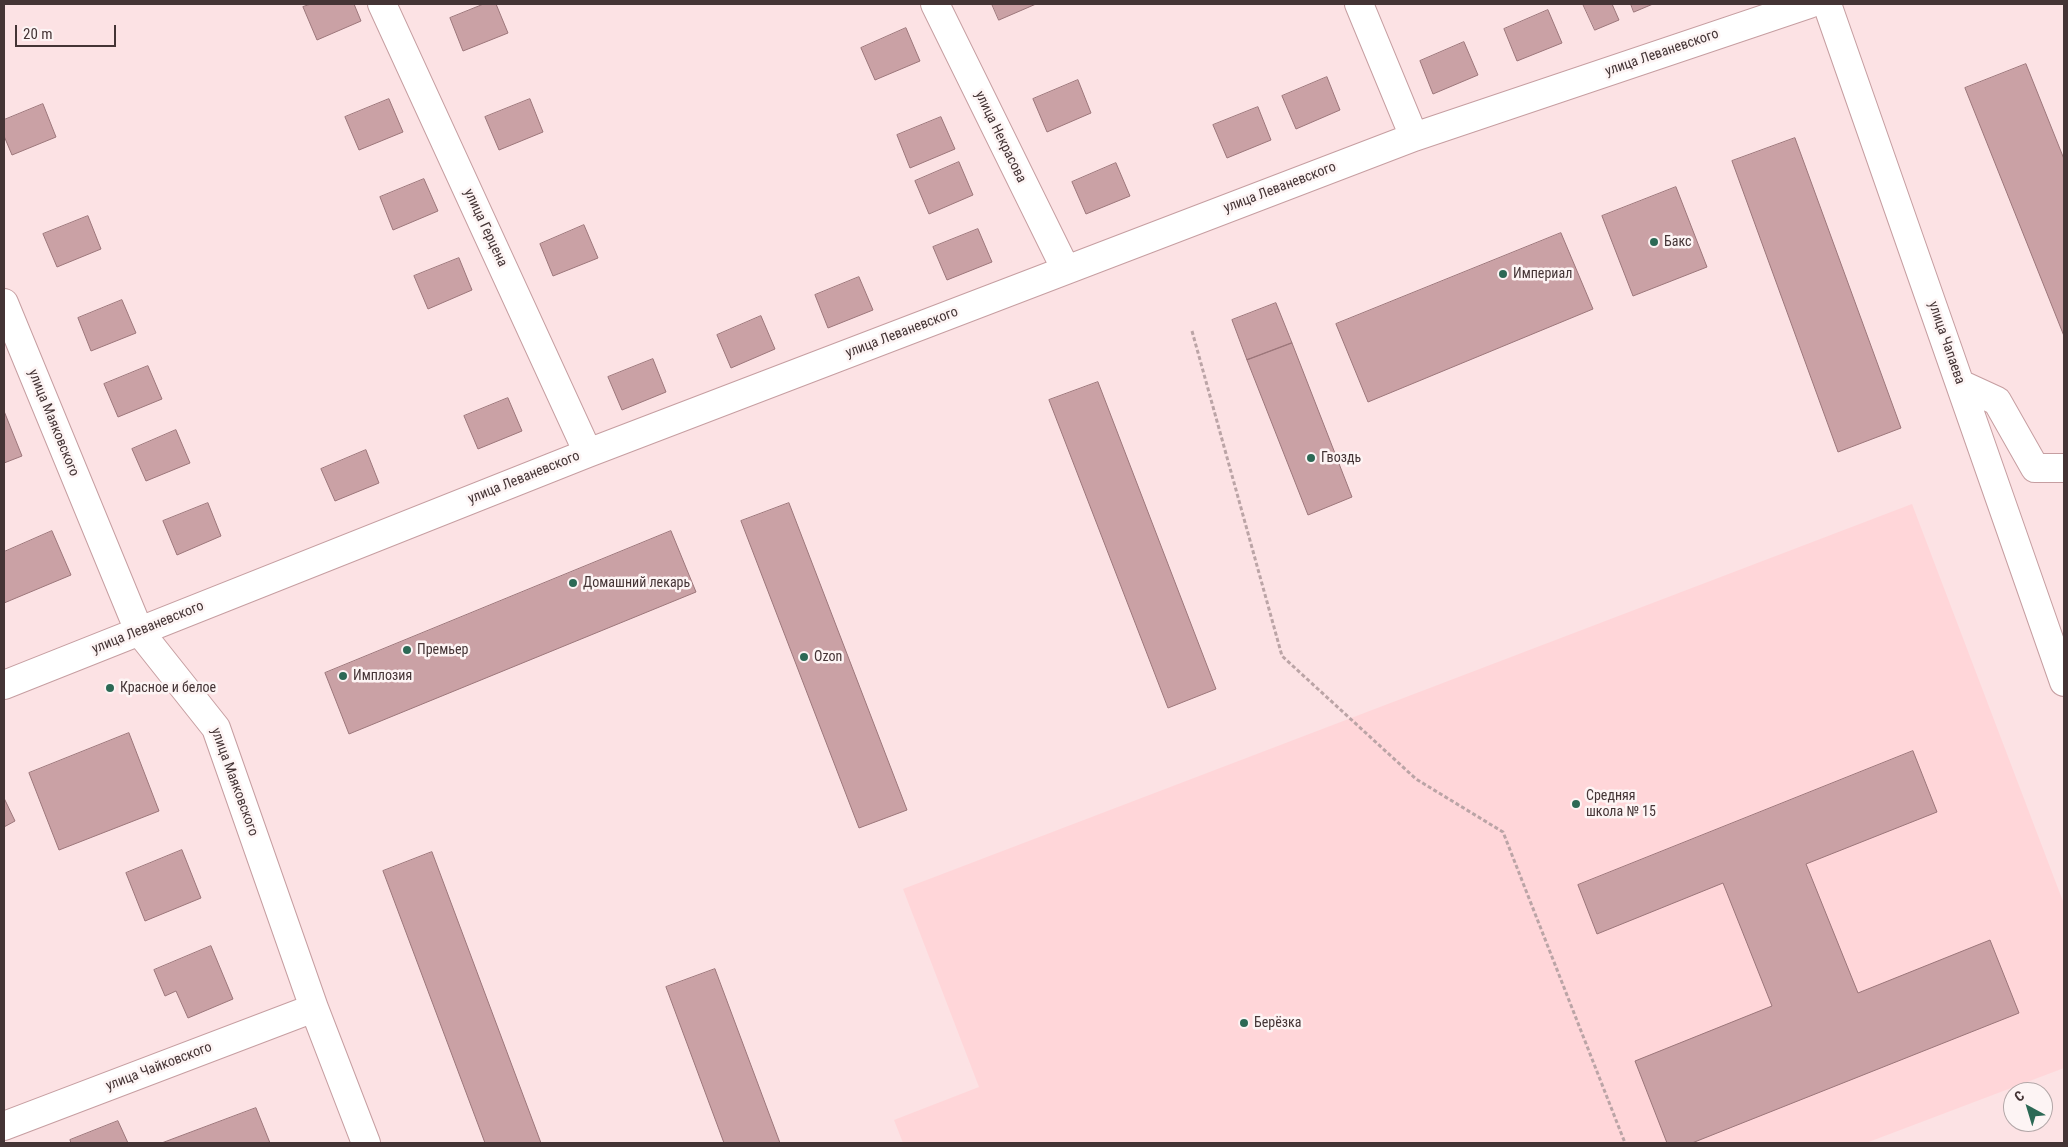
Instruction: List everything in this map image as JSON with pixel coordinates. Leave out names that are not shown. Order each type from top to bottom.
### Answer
[{"type":"street","name":"улица Герцена","points":[[382,4],[588,453]]},
{"type":"street","name":"улица Некрасова","points":[[935,4],[1066,270]]},
{"type":"street","points":[[1359,4],[1414,137]]},
{"type":"street","name":"улица Леваневского","points":[[4,685],[588,453],[1414,137],[1809,4]]},
{"type":"street","name":"улица Чапаева","points":[[1827,4],[2064,682]]},
{"type":"street","name":"улица Маяковского","points":[[4,303],[139,631],[216,728],[314,1008],[366,1143]]},
{"type":"street","points":[[1960,384],[1997,401],[2035,468],[2064,468]]},
{"type":"street","name":"улица Чайковского","points":[[4,1126],[314,1008]]},
{"type":"path","points":[[1192,331],[1282,656],[1416,779],[1503,832],[1625,1143]]},
{"type":"shaded area","name":"Средняя школа № 15","points":[[1912,504],[2064,904],[2064,1068],[2027,1082],[2003,1082],[2003,1091],[1866,1143],[903,1143],[894,1120],[979,1087],[903,889]]},
{"type":"building","points":[[311,4],[354,4],[361,21],[317,40],[303,7]]},
{"type":"building","points":[[484,4],[496,4],[508,33],[463,51],[450,18]]},
{"type":"building","points":[[992,4],[1036,4],[999,20]]},
{"type":"building","points":[[1583,4],[1612,4],[1619,20],[1595,30]]},
{"type":"building","points":[[1631,4],[1653,4],[1634,12]]},
{"type":"building","points":[[1548,10],[1562,43],[1517,61],[1504,29]]},
{"type":"building","points":[[906,28],[920,61],[875,80],[861,48]]},
{"type":"building","points":[[1464,42],[1478,75],[1433,94],[1420,61]]},
{"type":"building","points":[[2026,64],[2064,159],[2064,336],[1965,88]]},
{"type":"building","points":[[1327,77],[1340,110],[1296,129],[1282,96]]},
{"type":"building","points":[[1078,80],[1091,113],[1047,132],[1033,99]]},
{"type":"building","points":[[389,99],[403,132],[359,150],[345,117]]},
{"type":"building","points":[[530,99],[543,132],[499,150],[485,117]]},
{"type":"building","points":[[43,104],[56,137],[12,155],[4,136],[4,120]]},
{"type":"building","points":[[1258,107],[1271,140],[1227,158],[1213,125]]},
{"type":"building","points":[[941,117],[955,149],[910,168],[897,135]]},
{"type":"building","points":[[1795,138],[1901,428],[1838,452],[1732,161]]},
{"type":"building","points":[[959,162],[973,195],[929,214],[915,181]]},
{"type":"building","points":[[1116,163],[1130,196],[1086,214],[1072,182]]},
{"type":"building","points":[[424,179],[438,211],[393,230],[380,197]]},
{"type":"building","name":"Бакс","points":[[1676,187],[1707,267],[1633,296],[1602,216]]},
{"type":"building","points":[[88,216],[101,249],[57,267],[43,234]]},
{"type":"building","points":[[584,225],[598,258],[553,276],[540,244]]},
{"type":"building","points":[[978,229],[992,262],[947,280],[933,247]]},
{"type":"building","points":[[1561,233],[1593,309],[1368,402],[1336,324]]},
{"type":"building","points":[[459,258],[472,290],[428,309],[414,276]]},
{"type":"building","points":[[859,277],[873,310],[828,328],[815,295]]},
{"type":"building","points":[[122,300],[136,333],[91,351],[78,318]]},
{"type":"building","points":[[1276,303],[1292,343],[1247,360],[1232,320]]},
{"type":"building","points":[[761,316],[775,349],[731,368],[717,335]]},
{"type":"building","name":"Гвоздь","points":[[1292,343],[1352,497],[1308,515],[1247,360]]},
{"type":"building","points":[[653,359],[666,392],[622,410],[608,377]]},
{"type":"building","points":[[148,366],[162,399],[118,417],[104,384]]},
{"type":"building","points":[[1098,382],[1216,689],[1168,708],[1049,400]]},
{"type":"building","points":[[508,398],[522,431],[478,449],[464,416]]},
{"type":"building","points":[[4,411],[22,456],[4,463]]},
{"type":"building","points":[[176,430],[190,463],[146,481],[132,449]]},
{"type":"building","points":[[366,450],[379,483],[335,501],[321,469]]},
{"type":"building","points":[[208,503],[221,536],[177,555],[163,521]]},
{"type":"building","points":[[789,503],[907,810],[859,828],[741,521]]},
{"type":"building","points":[[52,531],[71,575],[4,603],[4,552]]},
{"type":"building","points":[[671,531],[696,592],[349,734],[325,673]]},
{"type":"building","points":[[129,733],[159,811],[59,850],[29,773]]},
{"type":"building","points":[[1913,751],[1937,812],[1806,864],[1858,993],[1990,940],[2019,1013],[1692,1143],[1667,1143],[1635,1061],[1772,1006],[1723,883],[1597,934],[1578,885]]},
{"type":"building","points":[[4,798],[15,821],[4,827]]},
{"type":"building","points":[[182,850],[201,898],[145,921],[126,873]]},
{"type":"building","points":[[432,852],[541,1143],[485,1143],[383,871]]},
{"type":"building","points":[[211,946],[233,999],[188,1018],[176,991],[165,996],[154,970]]},
{"type":"building","points":[[715,969],[780,1143],[724,1143],[666,987]]},
{"type":"building","points":[[256,1108],[270,1143],[162,1143]]},
{"type":"building","points":[[118,1121],[128,1143],[71,1143],[70,1140]]},
{"type":"place","name":"Бакс","points":[[1654,242]]},
{"type":"place","name":"Империал","points":[[1503,274]]},
{"type":"place","name":"Гвоздь","points":[[1311,458]]},
{"type":"place","name":"Домашний лекарь","points":[[573,583]]},
{"type":"place","name":"Премьер","points":[[407,650]]},
{"type":"place","name":"Ozon","points":[[804,657]]},
{"type":"place","name":"Имплозия","points":[[343,676]]},
{"type":"place","name":"Красное и белое","points":[[110,688]]},
{"type":"place","name":"Средняя школа № 15","points":[[1576,804]]},
{"type":"place","name":"Берёзка","points":[[1244,1023]]}]
